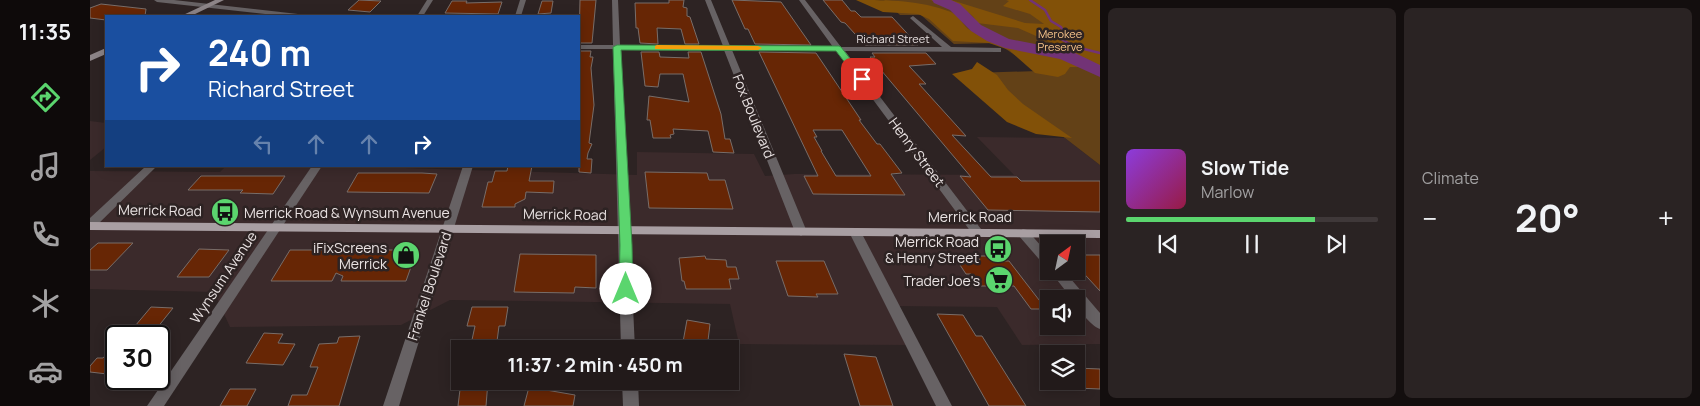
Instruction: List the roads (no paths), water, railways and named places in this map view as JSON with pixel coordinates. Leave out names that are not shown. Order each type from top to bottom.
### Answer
[{"type":"main road","name":"Merrick Road","points":[[90,225],[1100,234]]},
{"type":"street","points":[[157,0],[289,15]]},
{"type":"street","points":[[186,15],[221,0]]},
{"type":"street","points":[[421,15],[430,0]]},
{"type":"street","points":[[518,15],[523,0]]},
{"type":"street","points":[[615,0],[628,340]]},
{"type":"street","name":"Fox Boulevard","points":[[708,0],[801,232]]},
{"type":"street","name":"Henry Street","points":[[802,0],[978,233]]},
{"type":"street","points":[[913,18],[948,49]]},
{"type":"street","name":"Richard Street","points":[[580,47],[998,50]]},
{"type":"street","points":[[91,57],[105,51]]},
{"type":"street","points":[[90,225],[151,167]]},
{"type":"street","name":"Wynsum Avenue","points":[[155,406],[316,167]]},
{"type":"street","name":"Frankel Boulevard","points":[[391,406],[468,167]]},
{"type":"street","points":[[855,232],[944,406]]},
{"type":"street","points":[[1023,233],[1040,253]]},
{"type":"street","points":[[1064,280],[1100,323]]},
{"type":"street","points":[[630,390],[630,406]]},
{"type":"waterway","points":[[939,0],[955,7],[976,28],[993,38],[1005,43],[1065,55],[1100,72]]},
{"type":"waterway","points":[[1030,0],[1045,10],[1051,21],[1061,27],[1063,31],[1055,36],[1076,47],[1100,53]]},
{"type":"place","name":"Merrick Road & Wynsum Avenue","points":[[225,212]]},
{"type":"place","name":"Merrick Road & Henry Street","points":[[998,249]]},
{"type":"place","name":"iFixScreens Merrick","points":[[406,255]]},
{"type":"place","name":"Trader Joe's","points":[[999,280]]},
{"type":"park label","name":"Merokee Preserve","points":[[1060,39]]}]
